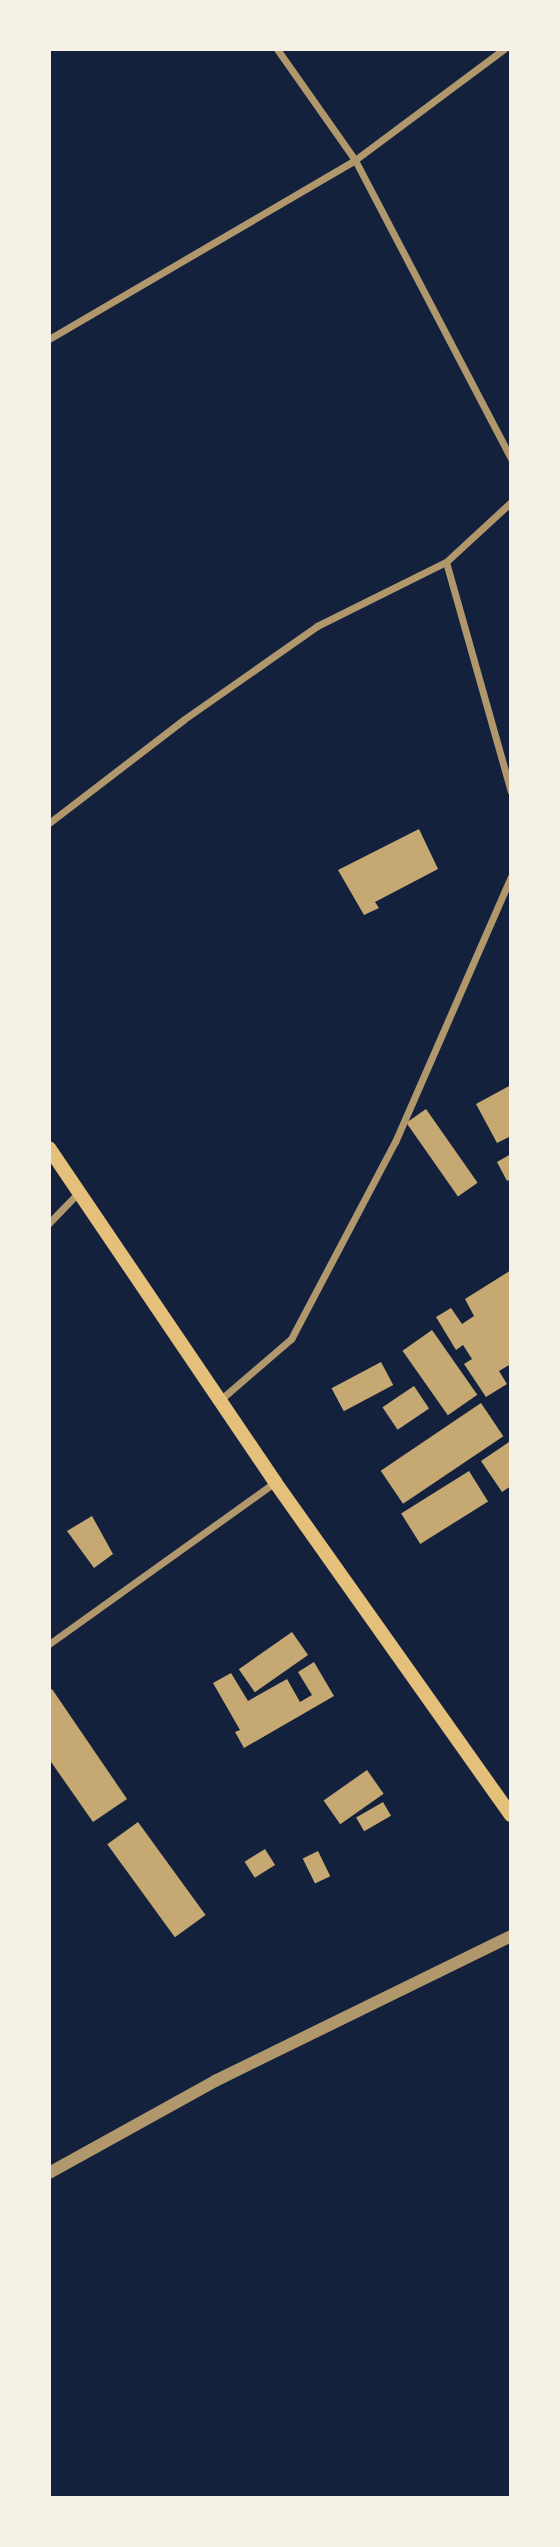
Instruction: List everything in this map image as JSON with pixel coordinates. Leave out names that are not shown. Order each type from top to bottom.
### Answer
[{"type":"main road","points":[[49,1148],[275,1482],[511,1815]]},
{"type":"street","points":[[277,49],[355,160],[511,459]]},
{"type":"street","points":[[49,340],[355,160],[504,49]]},
{"type":"street","points":[[49,823],[183,719],[317,626],[446,562],[511,502]]},
{"type":"street","points":[[446,562],[511,791]]},
{"type":"street","points":[[220,1400],[291,1339],[395,1142],[511,877]]},
{"type":"street","points":[[49,1223],[80,1191]]},
{"type":"street","points":[[49,1644],[275,1482]]},
{"type":"street","points":[[49,2173],[215,2081],[511,1936]]},
{"type":"building","points":[[419,829],[438,869],[375,902],[379,908],[364,915],[338,870]]},
{"type":"building","points":[[511,1085],[511,1136],[497,1143],[476,1104]]},
{"type":"building","points":[[426,1109],[478,1183],[458,1196],[406,1123]]},
{"type":"building","points":[[511,1154],[511,1179],[507,1181],[497,1162]]},
{"type":"building","points":[[511,1270],[511,1364],[499,1371],[507,1384],[486,1397],[464,1364],[472,1359],[463,1345],[456,1350],[436,1317],[451,1308],[462,1324],[474,1316],[465,1299]]},
{"type":"building","points":[[432,1330],[477,1395],[448,1415],[403,1351]]},
{"type":"building","points":[[381,1362],[393,1385],[344,1411],[332,1388]]},
{"type":"building","points":[[414,1386],[429,1408],[398,1430],[382,1407]]},
{"type":"building","points":[[481,1403],[503,1436],[403,1504],[381,1471]]},
{"type":"building","points":[[509,1442],[511,1486],[502,1492],[481,1461]]},
{"type":"building","points":[[469,1471],[488,1502],[420,1544],[401,1513]]},
{"type":"building","points":[[92,1516],[113,1554],[94,1568],[67,1531]]},
{"type":"building","points":[[292,1632],[308,1655],[255,1692],[239,1669]]},
{"type":"building","points":[[314,1662],[334,1696],[244,1748],[235,1732],[240,1730],[213,1683],[231,1673],[248,1701],[287,1679],[300,1702],[312,1695],[298,1672]]},
{"type":"building","points":[[52,1689],[127,1799],[93,1822],[49,1759],[49,1691]]},
{"type":"building","points":[[367,1770],[384,1794],[340,1824],[324,1800]]},
{"type":"building","points":[[383,1802],[391,1816],[364,1831],[356,1818]]},
{"type":"building","points":[[138,1822],[206,1915],[175,1937],[107,1844]]},
{"type":"building","points":[[265,1849],[275,1865],[255,1878],[245,1862]]},
{"type":"building","points":[[318,1851],[330,1876],[315,1884],[303,1858]]}]
